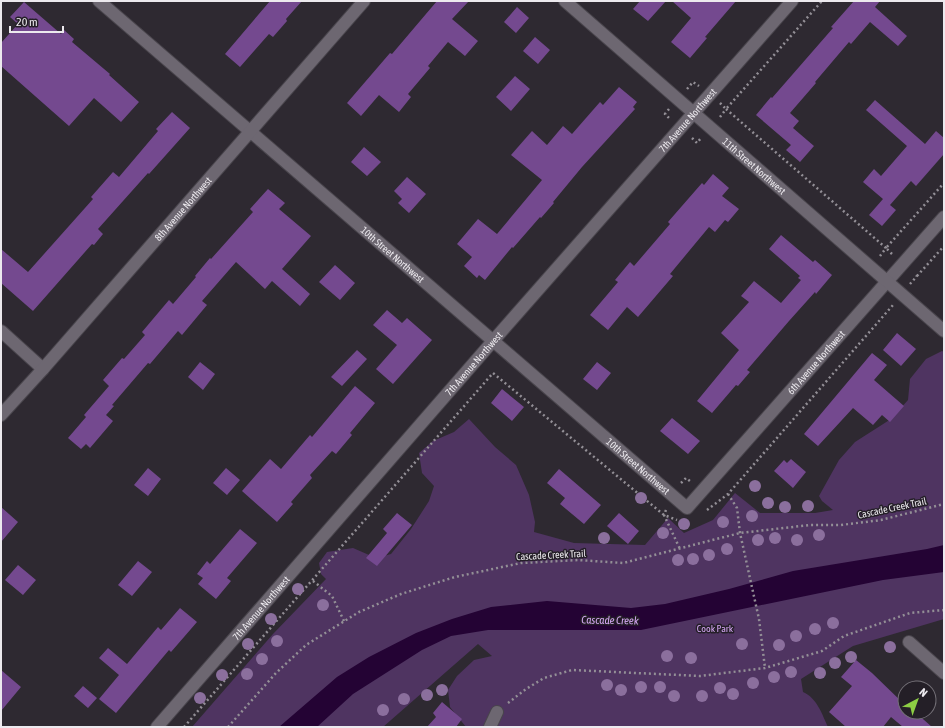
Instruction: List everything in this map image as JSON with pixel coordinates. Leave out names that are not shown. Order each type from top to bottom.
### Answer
[{"type":"street","name":"10th Street Northwest","points":[[99,1],[687,508]]},
{"type":"street","name":"8th Avenue Northwest","points":[[1,415],[251,132],[364,1]]},
{"type":"street","name":"11th Street Northwest","points":[[564,1],[944,331]]},
{"type":"street","name":"7th Avenue Northwest","points":[[157,727],[493,341],[792,1]]},
{"type":"street","name":"6th Avenue Northwest","points":[[687,508],[944,217]]},
{"type":"street","points":[[1,331],[43,369]]},
{"type":"street","points":[[909,642],[944,673]]},
{"type":"street","points":[[490,727],[497,712]]},
{"type":"path","points":[[726,109],[886,248]]},
{"type":"path","points":[[917,276],[944,246]]},
{"type":"path","points":[[765,668],[759,619],[740,533],[737,508],[728,494],[893,304],[879,291]]},
{"type":"path","points":[[184,727],[493,373],[664,515],[680,549]]},
{"type":"path","name":"Cascade Creek Trail","points":[[228,727],[276,673],[306,645],[359,612],[401,594],[455,577],[522,563],[578,560],[623,563],[740,533],[810,525],[841,526],[881,520],[944,504]]},
{"type":"path","points":[[312,581],[332,596],[344,621]]},
{"type":"path","points":[[497,712],[526,689],[544,678],[572,670],[700,676],[765,668],[822,652],[844,636],[910,613],[944,610]]},
{"type":"green space","name":"Cook Park","points":[[942,351],[944,352],[944,619],[853,646],[801,679],[803,692],[815,702],[828,727],[466,727],[450,707],[448,690],[457,676],[474,660],[492,656],[478,644],[383,727],[192,727],[273,634],[326,579],[321,574],[319,563],[327,552],[353,548],[376,558],[391,554],[411,529],[429,501],[434,486],[422,473],[419,453],[433,441],[454,432],[469,419],[495,447],[516,465],[529,495],[535,522],[534,532],[574,543],[645,545],[668,518],[684,533],[713,520],[735,493],[760,513],[815,513],[833,510],[822,501],[819,496],[839,460],[855,442],[891,419],[908,400],[910,379],[926,359]]},
{"type":"water","name":"Cascade Creek","points":[[944,545],[944,572],[883,580],[641,630],[488,630],[451,636],[422,650],[353,694],[317,727],[279,727],[337,677],[369,657],[416,633],[452,619],[491,607],[547,601],[631,608],[665,604],[729,589],[793,571]]},
{"type":"building","points":[[270,1],[302,1],[273,37],[269,34],[240,67],[225,54]]},
{"type":"building","points":[[437,1],[469,1],[452,19],[478,41],[465,56],[448,42],[428,66],[430,68],[408,94],[411,97],[399,112],[379,95],[361,116],[347,103],[390,53],[392,54]]},
{"type":"building","points":[[640,1],[666,1],[648,21],[633,9]]},
{"type":"building","points":[[672,1],[736,1],[705,37],[707,38],[690,58],[671,42],[691,18]]},
{"type":"building","points":[[854,1],[880,1],[875,7],[907,36],[898,46],[870,22],[851,44],[849,42],[815,82],[816,83],[790,113],[799,121],[793,128],[814,146],[800,162],[786,150],[791,145],[756,115],[833,28],[831,27]]},
{"type":"building","points":[[24,2],[61,34],[64,30],[74,39],[72,42],[110,74],[109,75],[139,102],[121,122],[94,98],[69,126],[1,66],[1,43],[18,24],[10,17]]},
{"type":"building","points":[[517,7],[529,18],[516,33],[504,22]]},
{"type":"building","points":[[535,37],[550,50],[538,64],[523,51]]},
{"type":"building","points":[[515,76],[530,89],[511,111],[496,97]]},
{"type":"building","points":[[619,87],[637,102],[633,107],[635,109],[582,167],[553,202],[554,203],[513,248],[512,247],[485,280],[479,275],[477,278],[464,266],[472,257],[457,244],[478,219],[497,234],[542,180],[511,155],[532,131],[547,145],[563,126],[572,134],[600,102],[603,105]]},
{"type":"building","points":[[875,100],[925,144],[936,131],[944,138],[944,154],[916,186],[911,181],[890,205],[896,210],[882,226],[869,215],[883,199],[863,182],[874,169],[881,176],[907,146],[866,110]]},
{"type":"building","points":[[172,112],[190,128],[98,229],[103,234],[94,245],[92,244],[33,311],[1,283],[1,249],[28,272],[93,199],[91,197],[113,172],[119,177],[158,131],[156,129]]},
{"type":"building","points":[[364,147],[381,162],[367,176],[351,162]]},
{"type":"building","points":[[713,174],[729,188],[722,196],[739,209],[728,222],[725,220],[715,232],[709,227],[670,274],[673,276],[638,317],[627,307],[608,330],[590,315],[618,282],[615,280],[630,262],[634,266],[670,224],[668,222],[702,183],[704,185]]},
{"type":"building","points":[[407,177],[426,194],[409,213],[398,203],[402,199],[394,191]]},
{"type":"building","points":[[268,189],[285,203],[279,209],[311,236],[282,269],[310,294],[300,306],[272,281],[265,289],[236,262],[202,301],[207,305],[182,335],[178,331],[112,405],[114,406],[106,415],[113,421],[90,448],[86,444],[81,449],[68,438],[86,417],[84,415],[109,386],[103,380],[145,335],[142,332],[169,300],[173,304],[210,258],[211,259],[253,212],[250,209]]},
{"type":"building","points":[[781,235],[813,262],[815,260],[832,275],[816,294],[815,292],[789,321],[747,370],[750,372],[738,386],[736,385],[712,413],[697,401],[739,350],[721,333],[749,302],[741,296],[754,281],[781,303],[801,280],[798,278],[800,276],[769,249]]},
{"type":"building","points":[[335,265],[355,283],[340,300],[319,282]]},
{"type":"building","points":[[387,310],[402,323],[407,318],[432,340],[393,384],[376,369],[397,345],[373,325]]},
{"type":"building","points":[[897,333],[916,349],[901,366],[883,350]]},
{"type":"building","points":[[357,350],[367,359],[342,386],[331,377]]},
{"type":"building","points":[[872,353],[887,365],[874,380],[904,406],[890,422],[882,415],[873,425],[853,408],[818,446],[804,434]]},
{"type":"building","points":[[200,362],[215,374],[203,390],[188,377]]},
{"type":"building","points":[[597,362],[611,373],[597,390],[583,379]]},
{"type":"building","points":[[355,386],[375,403],[350,433],[352,435],[336,454],[332,451],[310,475],[312,478],[291,502],[293,504],[277,522],[242,491],[270,459],[281,469],[310,435],[312,437]]},
{"type":"building","points":[[502,389],[524,407],[512,421],[491,403]]},
{"type":"building","points":[[672,418],[700,441],[688,454],[660,431]]},
{"type":"building","points":[[791,459],[806,472],[793,488],[774,471],[784,460],[787,463]]},
{"type":"building","points":[[148,468],[161,479],[148,496],[134,485]]},
{"type":"building","points":[[226,468],[240,480],[227,495],[213,483]]},
{"type":"building","points":[[559,469],[601,505],[584,524],[560,504],[565,498],[547,483]]},
{"type":"building","points":[[1,507],[18,522],[1,542]]},
{"type":"building","points":[[397,513],[412,525],[377,566],[366,558],[387,533],[383,529]]},
{"type":"building","points":[[619,513],[639,531],[628,544],[607,526]]},
{"type":"building","points":[[240,529],[257,543],[227,578],[231,581],[216,599],[198,584],[203,578],[197,574],[207,561],[210,564]]},
{"type":"building","points":[[138,561],[152,572],[132,596],[118,585]]},
{"type":"building","points":[[18,565],[36,580],[23,595],[5,580]]},
{"type":"building","points":[[180,608],[197,622],[171,652],[169,650],[116,713],[99,699],[119,675],[99,658],[108,648],[127,664],[158,627],[161,630]]},
{"type":"building","points":[[856,660],[897,697],[897,720],[924,720],[932,727],[903,727],[891,717],[883,727],[846,727],[829,712],[852,686],[841,677]]},
{"type":"building","points":[[1,670],[21,687],[1,711]]},
{"type":"building","points":[[83,686],[97,698],[88,708],[74,696]]},
{"type":"building","points":[[442,702],[462,719],[456,727],[427,727],[436,717],[433,713]]}]
